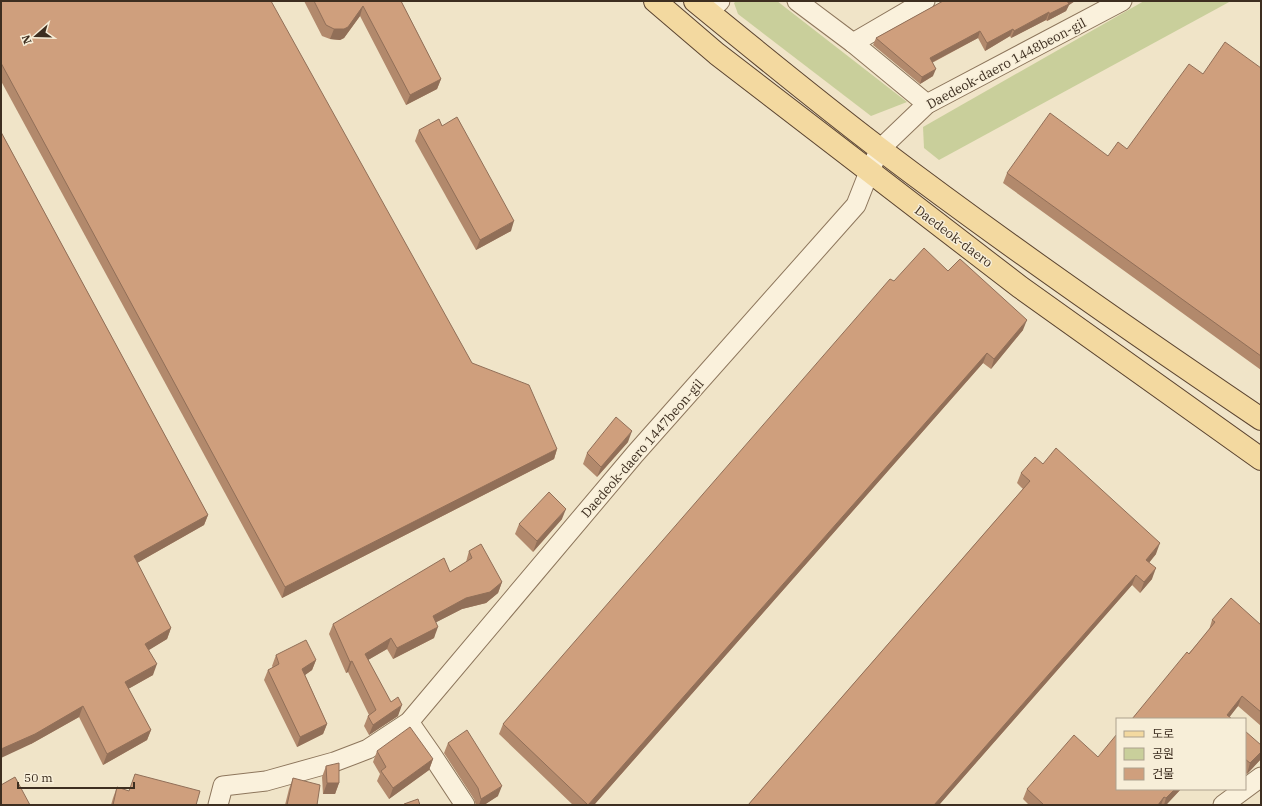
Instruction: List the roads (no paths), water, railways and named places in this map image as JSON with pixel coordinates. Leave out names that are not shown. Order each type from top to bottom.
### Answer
[{"type":"main road","name":"Daedeok-daero","points":[[655,1],[717,54],[1020,287],[1261,459]]},
{"type":"main road","name":"Daedeok-daero","points":[[708,5],[880,149],[1132,331],[1261,419]]},
{"type":"street","points":[[797,1],[853,43],[927,104]]},
{"type":"street","name":"Daedeok-daero 1448beon-gil","points":[[869,172],[880,149],[927,104],[1122,1]]},
{"type":"street","points":[[853,43],[913,3]]},
{"type":"street","name":"Daedeok-daero 1447beon-gil","points":[[218,805],[223,786],[266,781],[334,762],[368,749],[409,722],[635,454],[856,204],[869,172]]},
{"type":"street","points":[[409,722],[465,805]]},
{"type":"street","points":[[1246,788],[1261,777]]},
{"type":"street","points":[[1224,805],[1244,790]]}]
